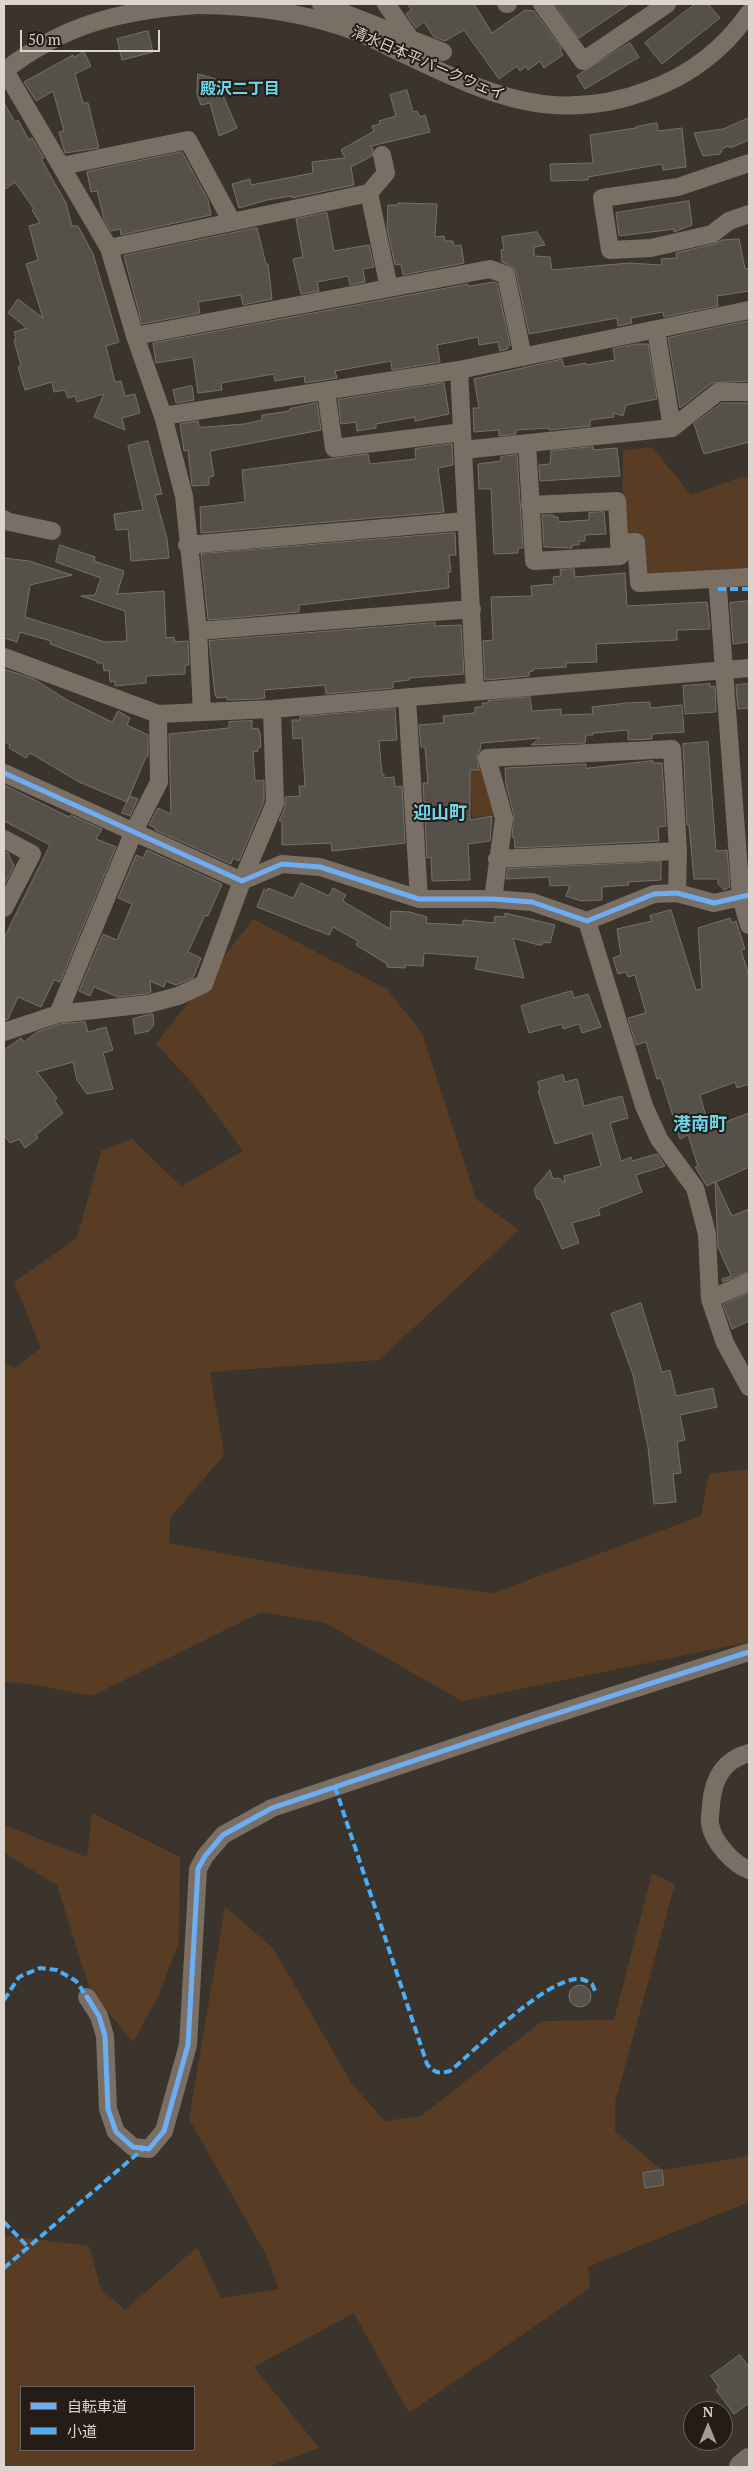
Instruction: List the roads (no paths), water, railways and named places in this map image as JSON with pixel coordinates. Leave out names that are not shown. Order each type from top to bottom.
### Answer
[{"type":"highway","points":[[742,2467],[749,2461]]},
{"type":"street","points":[[321,4],[443,52]]},
{"type":"street","points":[[386,4],[410,38]]},
{"type":"street","points":[[542,4],[583,62],[666,4]]},
{"type":"street","name":"清水日本平パークウェイ","points":[[4,70],[22,57],[80,26],[151,8],[197,5],[258,7],[296,14],[360,33],[493,93],[548,106],[602,105],[628,99],[668,84],[699,65],[732,37],[749,13]]},
{"type":"street","points":[[4,70],[110,248],[135,336],[163,416],[184,496],[187,545],[198,631],[202,712]]},
{"type":"street","points":[[62,166],[188,140],[232,222]]},
{"type":"street","points":[[110,248],[369,193],[386,173],[382,155]]},
{"type":"street","points":[[749,163],[678,187],[602,198],[610,250],[652,248],[712,234],[729,221],[749,214]]},
{"type":"street","points":[[369,193],[389,288]]},
{"type":"street","points":[[135,336],[490,269],[506,275],[523,357]]},
{"type":"street","points":[[163,416],[459,370],[749,310]]},
{"type":"street","points":[[656,330],[672,428]]},
{"type":"street","points":[[459,370],[475,691]]},
{"type":"street","points":[[326,391],[334,448],[462,432]]},
{"type":"street","points":[[462,450],[672,428],[718,392],[749,392]]},
{"type":"street","points":[[526,443],[530,505],[534,561],[620,556],[623,542],[617,501],[530,505]]},
{"type":"street","points":[[4,519],[5,522],[52,531]]},
{"type":"street","points":[[187,545],[466,522]]},
{"type":"street","points":[[623,542],[636,542],[639,583],[749,577]]},
{"type":"street","points":[[718,589],[749,925]]},
{"type":"street","points":[[198,631],[472,609]]},
{"type":"street","points":[[4,657],[158,714],[272,709],[749,668]]},
{"type":"street","points":[[407,698],[419,899]]},
{"type":"street","points":[[4,1032],[58,1014],[148,1004],[178,996],[204,984],[242,881],[275,803],[272,709]]},
{"type":"street","points":[[58,1014],[134,831],[159,782],[158,714]]},
{"type":"street","points":[[493,899],[504,818],[487,758],[672,749],[678,851],[677,894]]},
{"type":"street","points":[[4,773],[242,881],[282,864],[320,867],[419,899],[493,899],[532,902],[587,921],[654,894],[677,894],[714,903],[745,896]]},
{"type":"street","points":[[4,839],[32,854],[4,908]]},
{"type":"street","points":[[497,859],[678,851]]},
{"type":"street","points":[[587,921],[644,1106],[659,1139],[695,1188],[707,1234],[710,1299],[725,1343],[749,1387]]},
{"type":"street","points":[[710,1299],[749,1282]]},
{"type":"street","points":[[87,1997],[99,2016],[105,2036],[108,2109],[116,2132],[133,2147],[149,2149],[164,2131],[188,2045],[198,1868],[205,1856],[223,1835],[272,1808],[524,1724],[749,1652]]},
{"type":"street","points":[[749,1753],[736,1757],[718,1775],[712,1792],[710,1824],[722,1849],[743,1868],[749,1870]]},
{"type":"district","name":"殿沢二丁目","points":[[240,89]]},
{"type":"district","name":"迎山町","points":[[440,814]]},
{"type":"district","name":"港南町","points":[[700,1125]]}]
